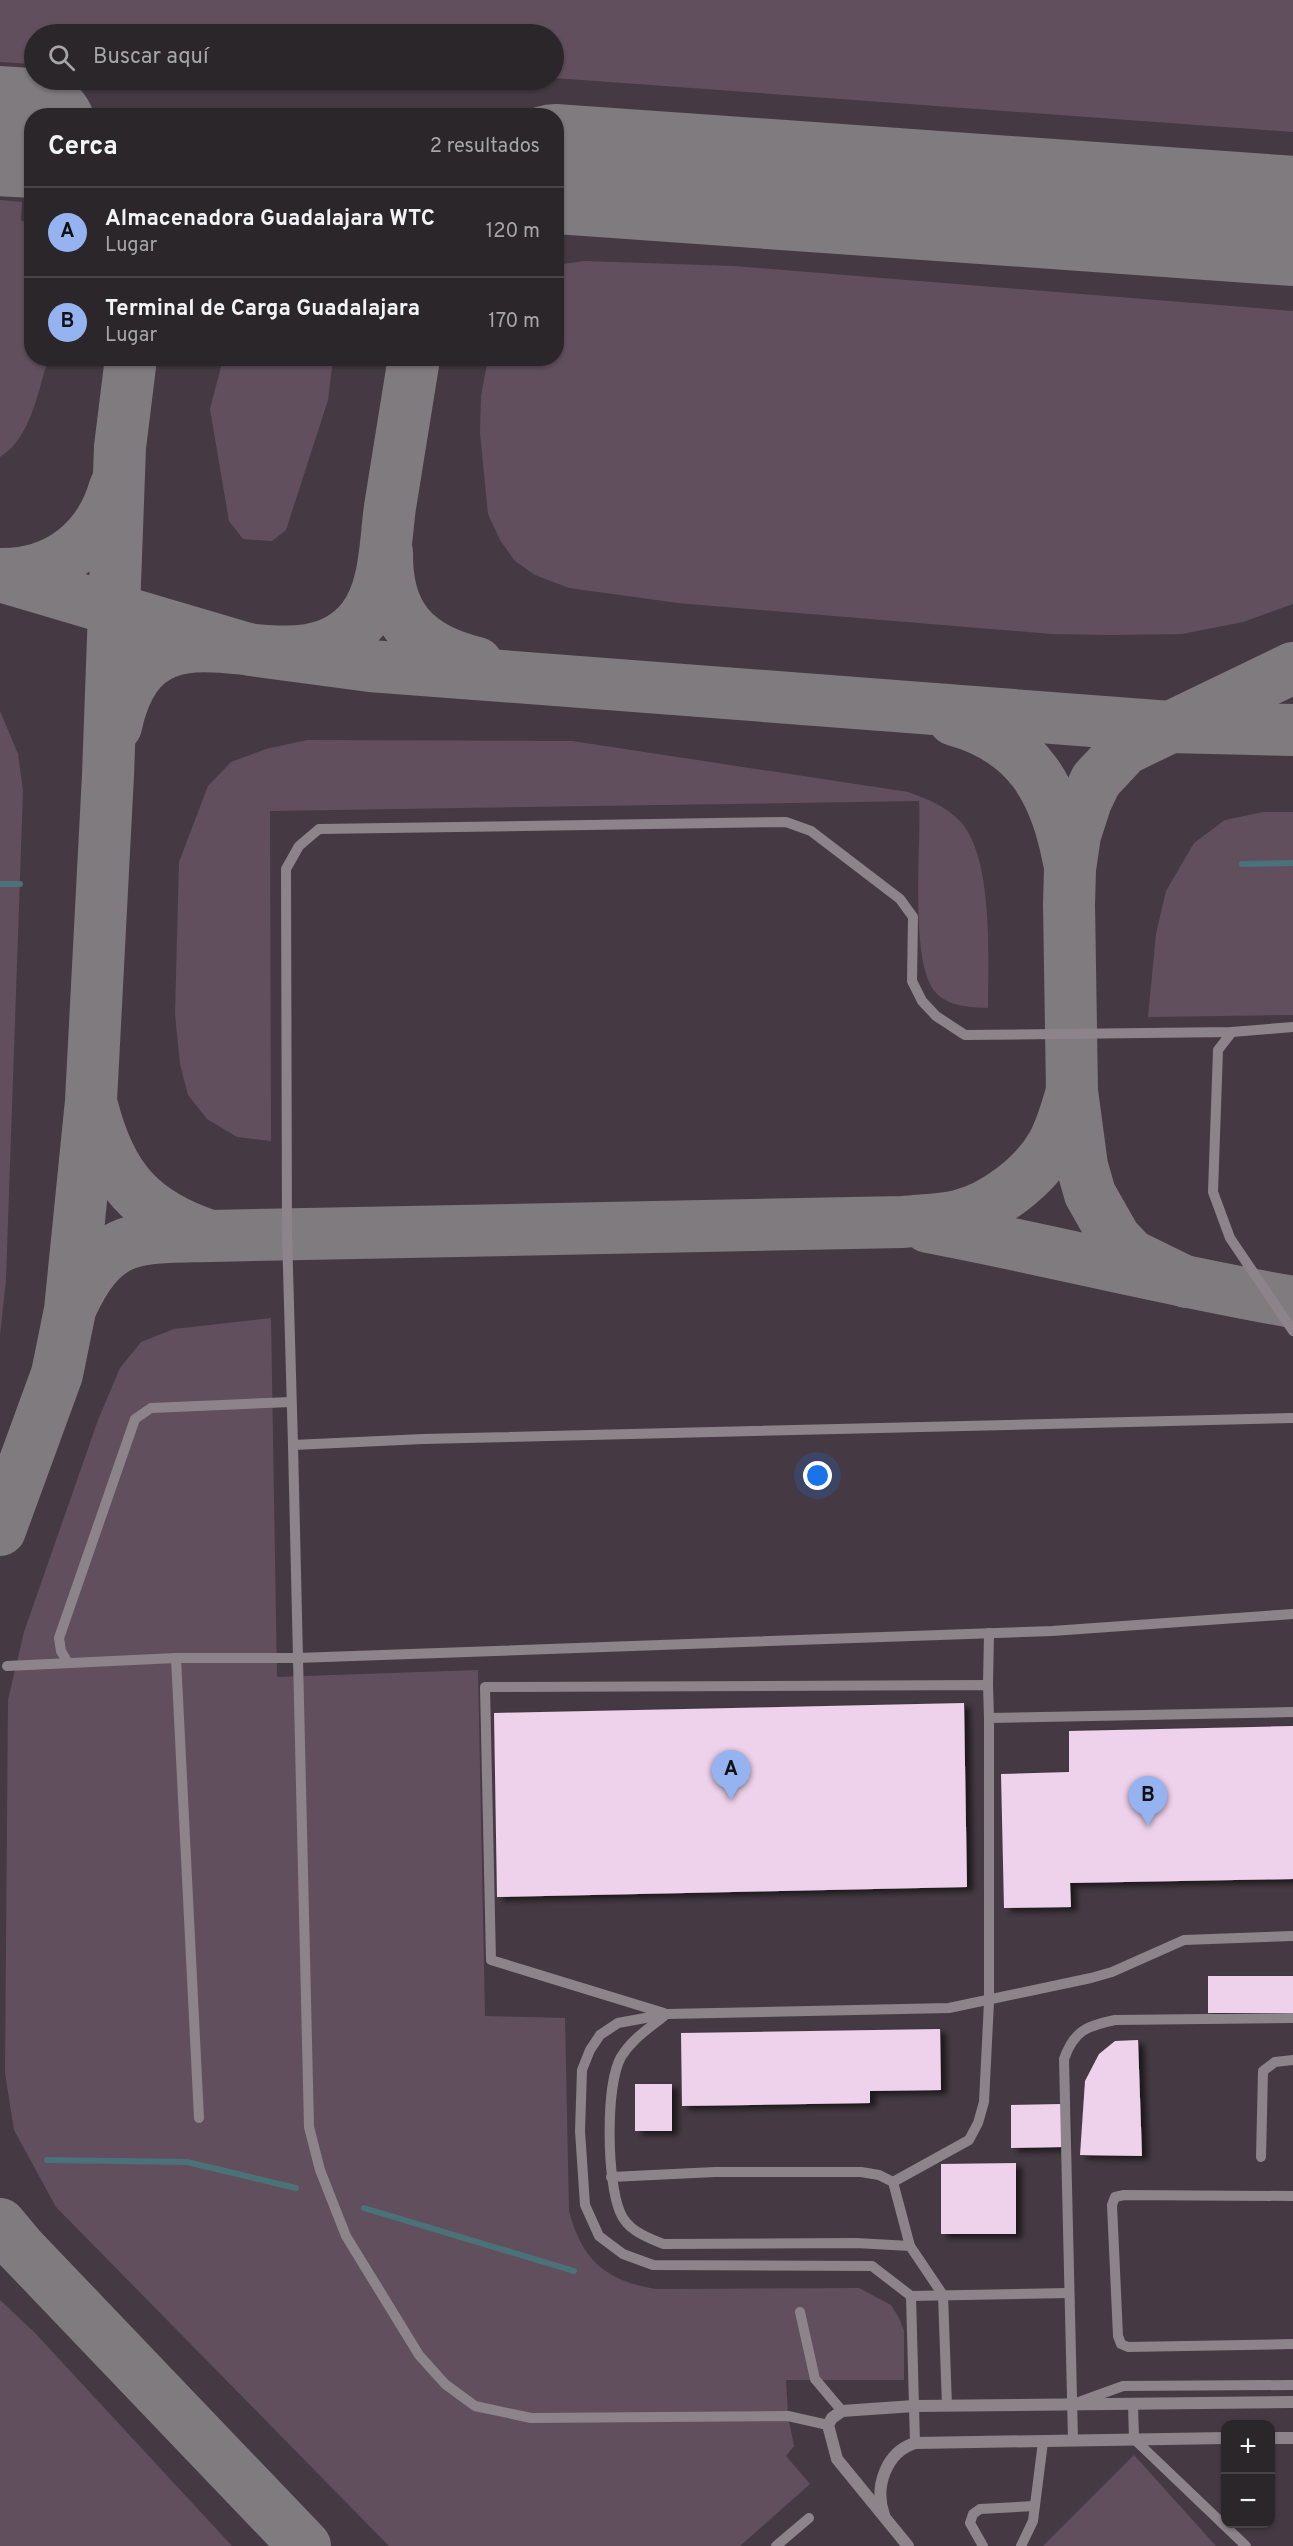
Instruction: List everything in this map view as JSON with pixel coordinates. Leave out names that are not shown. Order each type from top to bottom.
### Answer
[{"type":"street","points":[[904,2545],[837,2459],[828,2425],[832,2418],[843,2411],[914,2406],[1293,2402]]},
{"type":"street","points":[[886,2522],[880,2504],[886,2467],[899,2452],[915,2443],[1221,2438]]},
{"type":"street","points":[[1275,2438],[1293,2438]]},
{"type":"lane","points":[[828,2425],[788,2416],[531,2418],[475,2406],[445,2384],[419,2355],[346,2236],[320,2170],[309,2127],[287,1234],[286,869],[299,846],[319,830],[786,822],[811,831],[900,900],[913,916],[912,981],[922,1001],[936,1016],[964,1035],[1232,1032],[1293,1027]]},
{"type":"lane","points":[[1232,1032],[1218,1050],[1213,1192],[1230,1238],[1293,1331]]},
{"type":"lane","points":[[69,1663],[61,1651],[59,1638],[135,1419],[151,1408],[291,1402]]},
{"type":"lane","points":[[292,1446],[423,1439],[1293,1418]]},
{"type":"lane","points":[[6,1666],[176,1658],[297,1658],[1052,1631],[1293,1614]]},
{"type":"lane","points":[[893,2182],[969,2140],[978,2123],[984,2102],[989,2002],[989,1633]]},
{"type":"lane","points":[[176,1658],[199,2118]]},
{"type":"lane","points":[[667,2014],[491,1960],[485,1687],[988,1685]]},
{"type":"lane","points":[[989,1718],[1293,1712]]},
{"type":"lane","points":[[1069,2293],[911,2296],[872,2266],[653,2265],[623,2254],[599,2236],[585,2205],[580,2132],[582,2070],[590,2050],[600,2035],[618,2023],[667,2014],[949,2008],[989,2002],[1112,1972],[1184,1940],[1293,1936]]},
{"type":"lane","points":[[667,2014],[636,2037],[621,2058],[614,2078],[611,2177],[620,2214],[638,2234],[663,2244],[856,2243],[910,2246]]},
{"type":"lane","points":[[1073,2440],[1064,2059],[1071,2039],[1086,2028],[1115,2020],[1293,2018]]},
{"type":"lane","points":[[1261,2157],[1263,2071],[1275,2062],[1293,2060]]},
{"type":"lane","points":[[611,2177],[715,2172],[861,2172],[879,2175],[893,2182],[910,2246],[943,2295],[947,2406]]},
{"type":"lane","points":[[1293,2196],[1124,2195],[1115,2197],[1112,2205],[1120,2344],[1128,2347],[1293,2344]]},
{"type":"lane","points":[[911,2296],[915,2443]]},
{"type":"lane","points":[[800,2312],[814,2379],[843,2411]]},
{"type":"lane","points":[[1073,2404],[1123,2386],[1293,2385]]},
{"type":"lane","points":[[1133,2404],[1134,2439],[1246,2546]]},
{"type":"lane","points":[[1021,2546],[1034,2520],[1043,2442]]},
{"type":"lane","points":[[984,2546],[970,2523],[973,2514],[980,2508],[1034,2506]]},
{"type":"lane","points":[[776,2546],[808,2518]]},
{"type":"shaded area","points":[[0,0],[1293,0],[1293,2546],[0,2546]]},
{"type":"shaded area","points":[[0,0],[1293,0],[1293,132],[564,79],[564,24],[24,24],[24,64],[0,62]]},
{"type":"shaded area","points":[[0,200],[22,202],[24,366],[46,366],[37,399],[26,426],[11,449],[0,457]]},
{"type":"shaded area","points":[[584,261],[733,266],[1293,311],[1293,604],[1243,622],[1182,634],[1052,634],[678,603],[569,588],[535,575],[515,561],[500,540],[488,514],[480,433],[481,396],[487,366],[564,366],[564,264]]},
{"type":"shaded area","points":[[221,366],[332,366],[328,400],[286,530],[272,541],[243,539],[229,521],[210,409]]},
{"type":"shaded area","points":[[0,711],[18,754],[23,791],[6,1279],[0,1336]]},
{"type":"shaded area","points":[[307,740],[572,741],[908,792],[922,797],[942,807],[960,821],[971,838],[979,859],[987,910],[988,1008],[961,1006],[948,1002],[937,994],[928,979],[922,958],[919,932],[919,801],[270,811],[271,1141],[237,1137],[207,1119],[188,1095],[180,1064],[175,1014],[179,862],[208,786],[231,762],[266,749]]},
{"type":"shaded area","points":[[1263,812],[1293,812],[1293,1015],[1148,1017],[1156,934],[1166,891],[1194,843],[1225,820]]},
{"type":"shaded area","points":[[271,1318],[277,1677],[478,1670],[485,2016],[565,2018],[569,2211],[581,2243],[598,2265],[609,2273],[622,2280],[655,2289],[859,2288],[891,2305],[904,2331],[904,2380],[786,2380],[788,2416],[794,2446],[786,2456],[810,2484],[740,2546],[389,2546],[56,2207],[14,2130],[5,2073],[8,1700],[24,1632],[98,1420],[120,1368],[141,1342],[174,1329]]},
{"type":"shaded area","points":[[0,2300],[35,2333],[232,2546],[0,2546]]},
{"type":"shaded area","points":[[1134,2455],[1216,2546],[1043,2546]]},
{"type":"building","points":[[964,1703],[967,1887],[497,1897],[494,1713]]},
{"type":"building","points":[[1293,1726],[1293,1879],[1070,1883],[1071,1907],[1004,1908],[1001,1774],[1069,1772],[1069,1731]]},
{"type":"building","points":[[1208,1976],[1293,1976],[1293,2013],[1208,2013]]},
{"type":"building","points":[[940,2029],[941,2090],[870,2091],[870,2103],[682,2106],[681,2033]]},
{"type":"building","points":[[1138,2040],[1142,2156],[1080,2155],[1085,2081],[1099,2054],[1115,2041]]},
{"type":"building","points":[[635,2084],[672,2084],[672,2131],[635,2131]]},
{"type":"building","points":[[1061,2104],[1062,2147],[1011,2148],[1011,2105]]},
{"type":"building","points":[[1016,2163],[1016,2234],[941,2234],[941,2164]]},
{"type":"waterway","points":[[1242,864],[1293,863]]},
{"type":"waterway","points":[[0,884],[20,884]]},
{"type":"waterway","points":[[47,2160],[187,2162],[296,2188]]},
{"type":"waterway","points":[[364,2208],[574,2271]]},
{"type":"taxiway","points":[[564,171],[577,171]]},
{"type":"taxiway","points":[[0,1530],[57,1374],[70,1310],[91,1101],[108,775],[120,447],[130,366]]},
{"type":"taxiway","points":[[116,726],[133,680],[159,656],[190,647],[299,651],[333,643],[362,620],[376,595],[383,566],[413,366]]},
{"type":"taxiway","points":[[0,574],[21,573],[40,568],[73,551],[99,524],[115,487]]},
{"type":"taxiway","points":[[387,552],[392,595],[399,612],[409,626],[421,638],[437,648],[477,663]]},
{"type":"taxiway","points":[[0,576],[251,650],[370,666],[1170,727],[1293,730]]},
{"type":"taxiway","points":[[1186,1282],[1131,1255],[1115,1238],[1090,1194],[1082,1166],[1072,1091],[1069,904],[1070,869],[1075,835],[1086,801],[1096,780],[1125,749],[1293,668]]},
{"type":"taxiway","points":[[954,720],[980,729],[1001,741],[1019,755],[1034,772],[1056,813],[1069,862]]},
{"type":"taxiway","points":[[210,1236],[903,1222],[951,1217],[986,1206],[1012,1189],[1036,1168],[1056,1138],[1072,1091]]},
{"type":"taxiway","points":[[71,1307],[84,1282],[97,1265],[111,1252],[125,1244],[162,1237],[210,1236],[165,1216],[132,1190],[109,1155],[93,1109]]},
{"type":"taxiway","points":[[928,1227],[1201,1285],[1293,1302]]},
{"type":"taxiway","points":[[0,2224],[20,2248],[305,2546]]},
{"type":"runway","points":[[0,131],[24,132]]},
{"type":"runway","points":[[564,170],[1293,221]]},
{"type":"place","name":"Almacenadora Guadalajara WTC","points":[[731,1800]]},
{"type":"place","name":"Terminal de Carga Guadalajara","points":[[1148,1826]]}]
